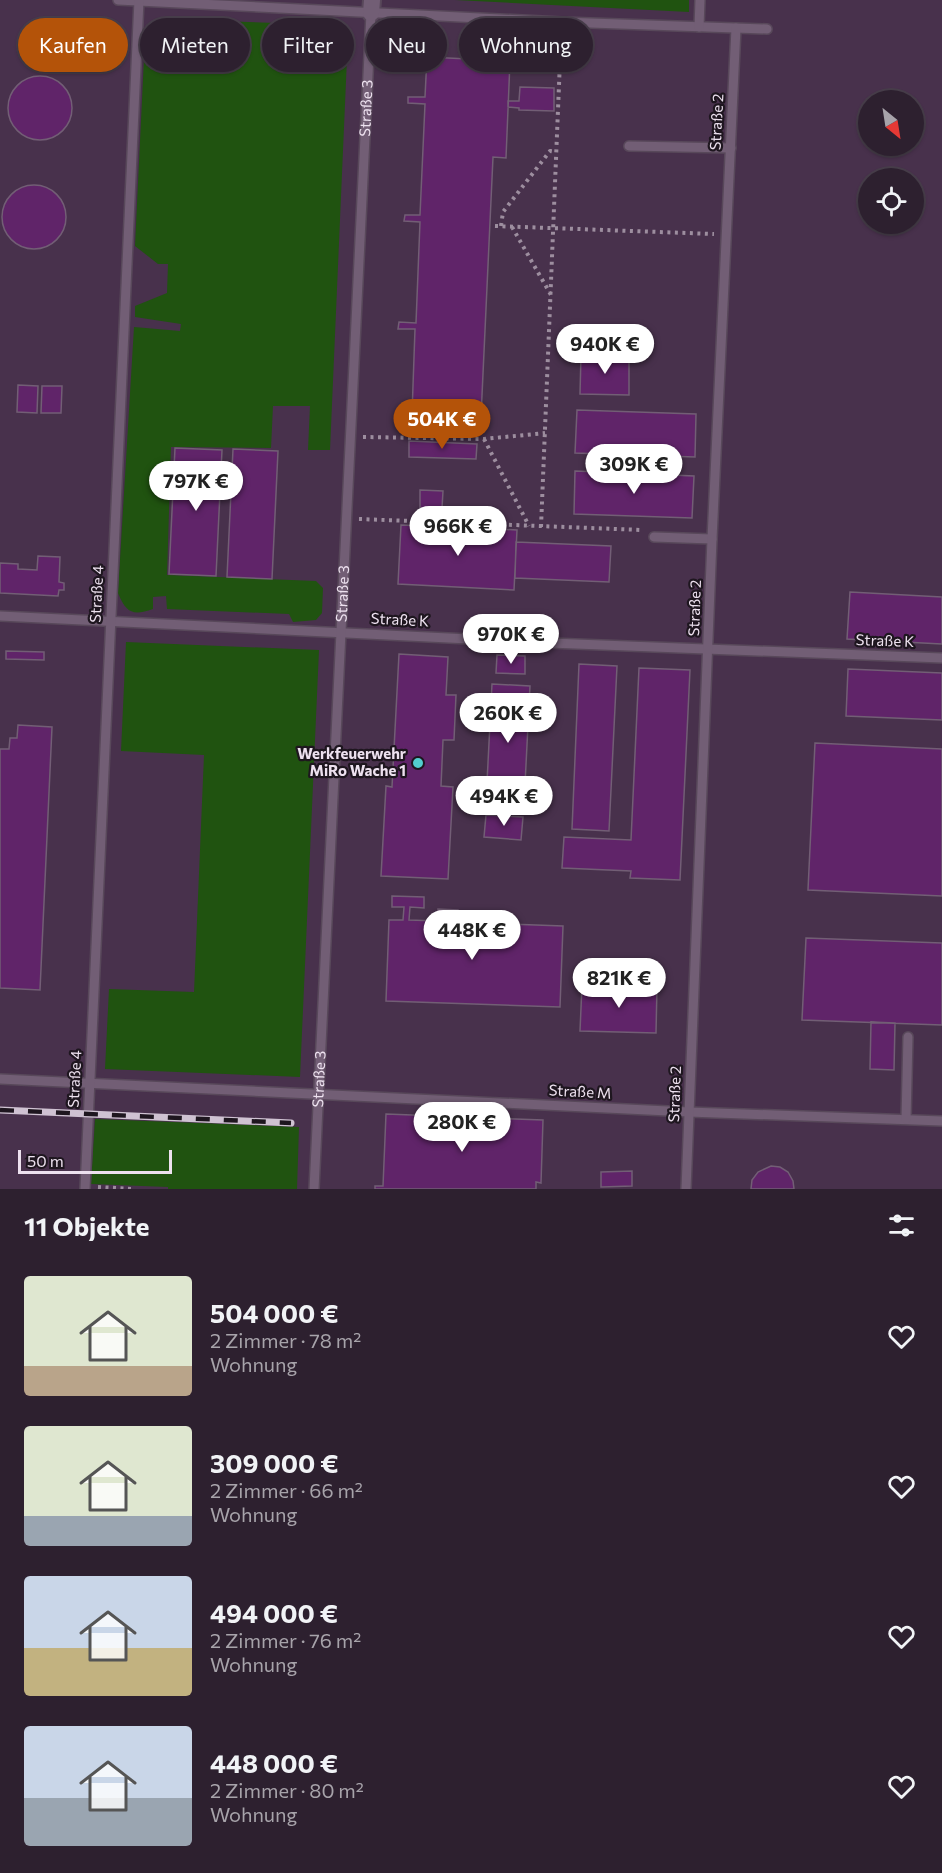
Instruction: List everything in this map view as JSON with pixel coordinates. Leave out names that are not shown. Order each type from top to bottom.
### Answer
[{"type":"lane","points":[[118,0],[371,6],[514,18]]},
{"type":"lane","points":[[699,27],[700,0]]},
{"type":"lane","name":"Straße 4","points":[[85,1188],[139,1]]},
{"type":"lane","name":"Straße 3","points":[[314,1189],[371,6]]},
{"type":"lane","points":[[593,23],[767,29]]},
{"type":"lane","name":"Straße 2","points":[[686,1189],[712,539],[736,28]]},
{"type":"lane","points":[[629,146],[731,148]]},
{"type":"lane","points":[[654,537],[712,539]]},
{"type":"lane","name":"Straße K","points":[[0,616],[708,650],[942,658]]},
{"type":"lane","points":[[906,1119],[908,1037]]},
{"type":"lane","name":"Straße M","points":[[0,1079],[689,1112],[942,1121]]},
{"type":"path","points":[[541,527],[560,72]]},
{"type":"path","points":[[556,152],[550,151],[503,212],[498,226],[727,235]]},
{"type":"path","points":[[512,227],[551,296]]},
{"type":"path","points":[[350,437],[484,439],[545,433]]},
{"type":"path","points":[[484,439],[529,527]]},
{"type":"path","points":[[346,518],[647,530],[654,537]]},
{"type":"path","points":[[85,1188],[133,1189]]},
{"type":"shaded area","points":[[0,0],[942,0],[942,1189],[0,1189]]},
{"type":"green space","points":[[455,0],[689,0],[689,12]]},
{"type":"green space","points":[[250,22],[262,22],[262,72],[346,72],[330,450],[308,450],[310,406],[273,406],[271,448],[171,447],[167,575],[316,581],[323,588],[322,613],[316,620],[293,622],[289,614],[167,609],[166,596],[153,597],[153,609],[135,612],[127,609],[118,593],[134,327],[180,331],[181,324],[135,317],[135,306],[167,293],[168,264],[158,264],[135,246],[143,72],[250,72]]},
{"type":"green space","points":[[126,642],[319,650],[300,1077],[105,1069],[109,989],[194,992],[204,755],[121,751]]},
{"type":"green space","points":[[95,1119],[299,1127],[297,1189],[168,1189],[168,1187],[91,1184]]},
{"type":"building","points":[[447,58],[459,59],[459,72],[510,72],[506,158],[493,157],[481,417],[446,415],[445,433],[438,433],[439,415],[412,414],[415,329],[398,329],[399,322],[416,323],[420,222],[404,221],[405,215],[420,215],[425,104],[408,103],[408,97],[425,97],[426,72],[447,72]]},
{"type":"building","points":[[40,76],[58,82],[66,90],[72,108],[66,126],[58,134],[40,140],[22,134],[14,126],[8,108],[14,90],[22,82]]},
{"type":"building","points":[[520,87],[554,88],[554,111],[519,110],[519,108],[508,107],[508,101],[519,101]]},
{"type":"building","points":[[34,185],[52,191],[60,199],[66,217],[60,235],[52,243],[34,249],[16,243],[8,235],[2,217],[8,199],[16,191]]},
{"type":"building","points":[[581,355],[629,356],[629,395],[580,394]]},
{"type":"building","points":[[18,385],[38,386],[37,413],[17,412]]},
{"type":"building","points":[[42,386],[62,386],[61,413],[41,413]]},
{"type":"building","points":[[577,410],[696,414],[695,457],[575,453]]},
{"type":"building","points":[[409,441],[477,444],[476,459],[409,457]]},
{"type":"building","points":[[175,448],[222,450],[216,576],[169,574]]},
{"type":"building","points":[[233,449],[278,451],[272,579],[227,577]]},
{"type":"building","points":[[575,471],[694,476],[692,518],[574,514]]},
{"type":"building","points":[[420,490],[443,491],[442,508],[420,508]]},
{"type":"building","points":[[401,525],[517,530],[514,590],[398,584]]},
{"type":"building","points":[[516,542],[611,546],[609,582],[515,578]]},
{"type":"building","points":[[38,556],[60,557],[59,582],[64,583],[64,590],[59,590],[58,596],[0,593],[0,563],[18,564],[18,569],[37,570]]},
{"type":"building","points":[[850,592],[942,597],[942,644],[847,639]]},
{"type":"building","points":[[6,651],[44,652],[44,660],[6,659]]},
{"type":"building","name":"Werkfeuerwehr MiRo Wache 1","points":[[399,654],[448,657],[446,695],[456,695],[454,740],[443,740],[441,786],[453,787],[448,879],[381,876],[386,786],[392,787]]},
{"type":"building","points":[[497,655],[525,656],[525,674],[496,673]]},
{"type":"building","points":[[579,664],[617,666],[609,831],[572,829]]},
{"type":"building","points":[[639,668],[690,670],[680,880],[630,878],[631,871],[562,868],[564,837],[631,840]]},
{"type":"building","points":[[848,669],[942,673],[942,720],[846,716]]},
{"type":"building","points":[[492,684],[530,686],[524,804],[486,802]]},
{"type":"building","points":[[18,725],[52,727],[40,990],[0,988],[0,749],[9,749],[10,738],[17,738]]},
{"type":"building","points":[[815,743],[942,749],[942,896],[808,890]]},
{"type":"building","points":[[486,815],[523,817],[521,840],[484,837]]},
{"type":"building","points":[[392,896],[424,897],[424,908],[410,907],[409,920],[438,921],[438,909],[458,910],[458,922],[563,926],[560,1007],[386,1001],[389,920],[403,920],[404,907],[392,907]]},
{"type":"building","points":[[806,938],[942,943],[942,1025],[802,1020]]},
{"type":"building","points":[[582,985],[657,987],[656,1033],[580,1031]]},
{"type":"building","points":[[871,1022],[895,1023],[894,1070],[870,1069]]},
{"type":"building","points":[[386,1114],[543,1120],[541,1183],[536,1182],[536,1189],[375,1189],[375,1186],[383,1186]]},
{"type":"building","points":[[771,1166],[780,1167],[788,1172],[794,1189],[751,1189],[752,1180],[758,1172]]},
{"type":"building","points":[[632,1171],[632,1186],[601,1187],[601,1172]]},
{"type":"railway","points":[[0,1110],[291,1123]]},
{"type":"place","name":"Werkfeuerwehr MiRo Wache 1","points":[[418,763]]}]
